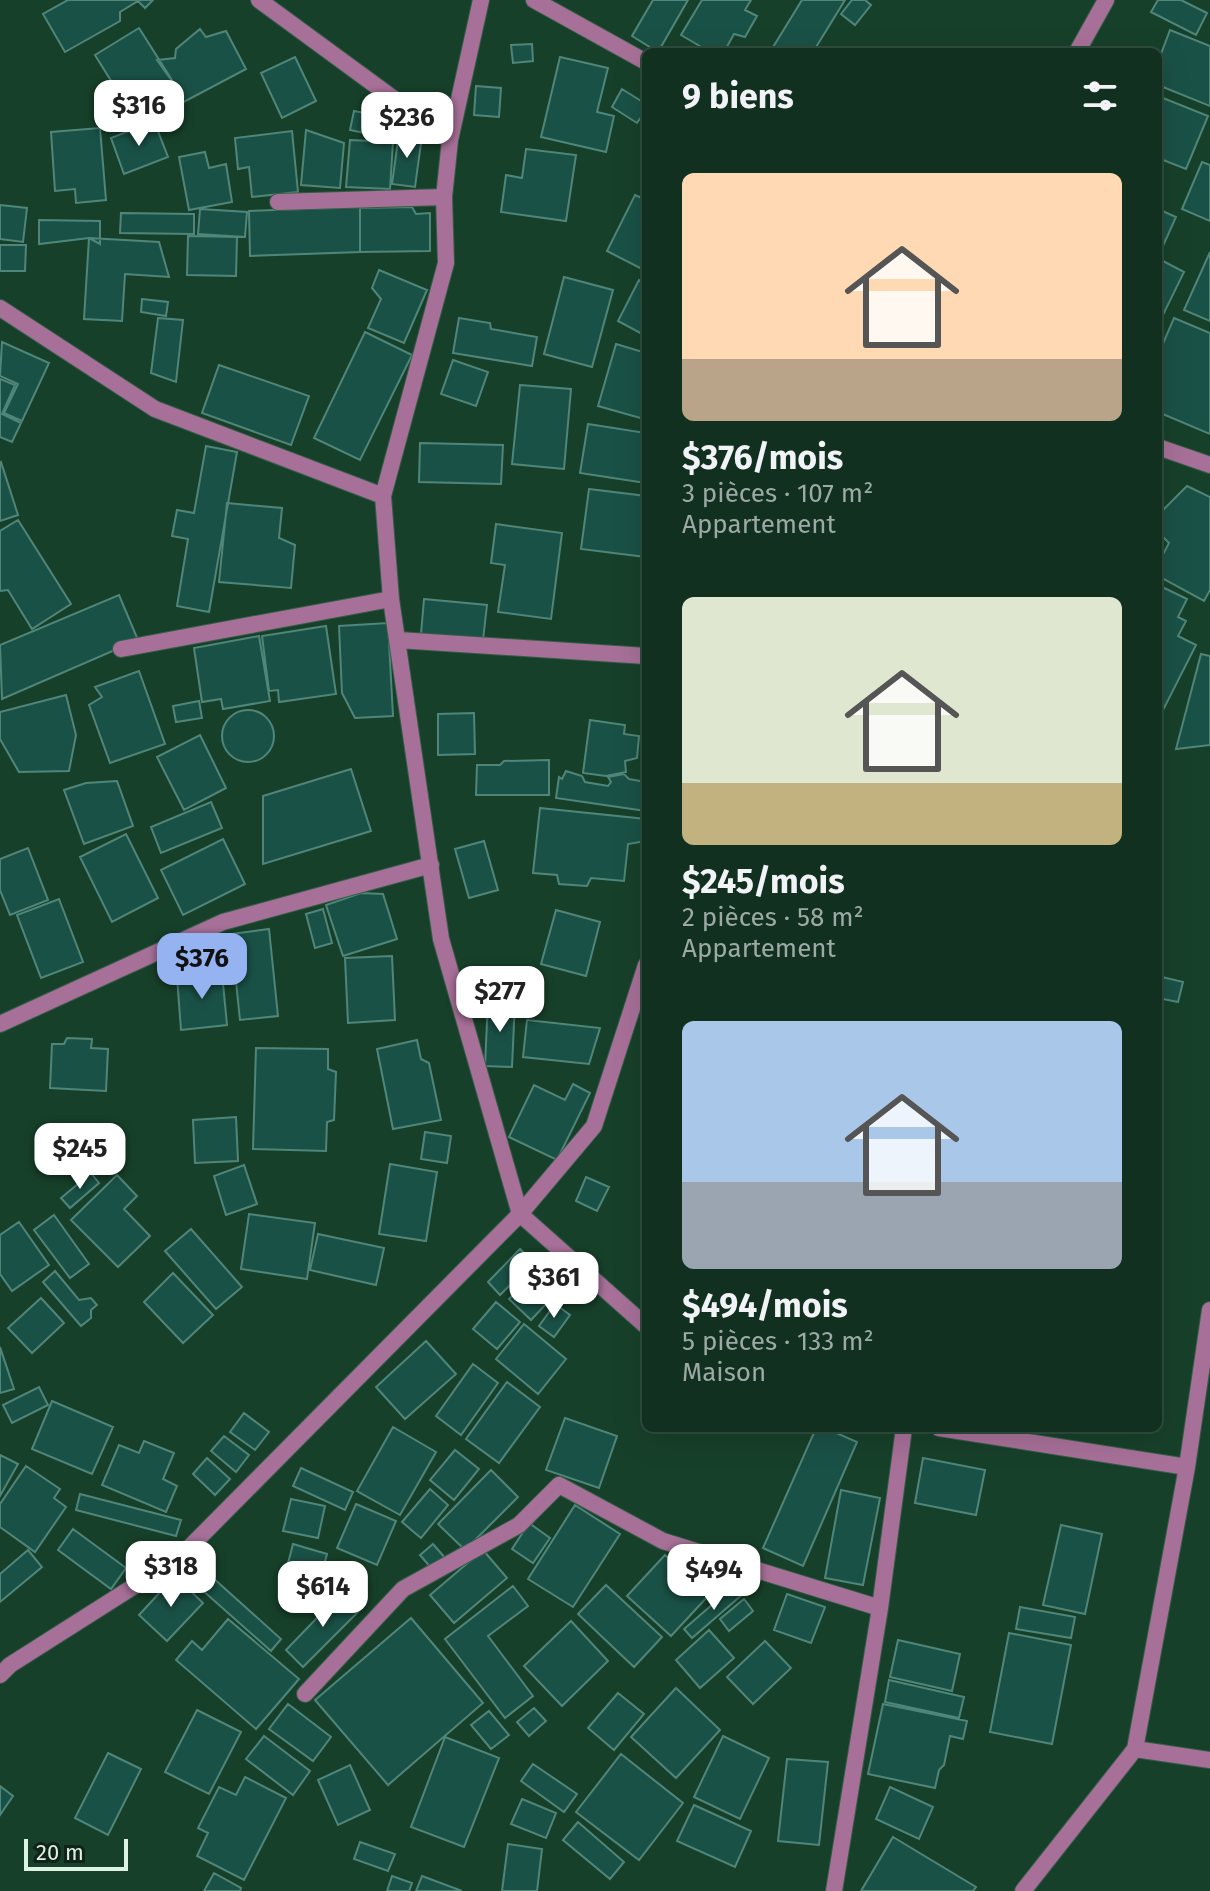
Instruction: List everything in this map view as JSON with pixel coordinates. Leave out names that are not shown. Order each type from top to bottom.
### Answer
[{"type":"street","points":[[259,0],[450,140]]},
{"type":"street","points":[[481,0],[450,140],[444,197],[446,263],[383,496],[391,599],[441,939],[520,1214],[642,1322]]},
{"type":"street","points":[[534,0],[642,60]]},
{"type":"street","points":[[1079,48],[1106,0]]},
{"type":"street","points":[[278,202],[444,197]]},
{"type":"street","points":[[0,308],[155,409],[383,496]]},
{"type":"street","points":[[1162,448],[1210,465]]},
{"type":"street","points":[[121,649],[391,599]]},
{"type":"street","points":[[398,640],[642,656]]},
{"type":"street","points":[[0,1024],[223,922],[431,865]]},
{"type":"street","points":[[0,1675],[10,1665],[180,1557],[520,1214],[594,1126],[642,977]]},
{"type":"street","points":[[1023,1891],[1135,1749],[1187,1467],[1210,1310]]},
{"type":"street","points":[[834,1891],[880,1608],[903,1432]]},
{"type":"street","points":[[964,1432],[1187,1467]]},
{"type":"street","points":[[305,1694],[403,1589],[519,1525],[559,1485],[663,1541],[880,1608]]},
{"type":"street","points":[[1135,1749],[1210,1760]]},
{"type":"building","points":[[68,0],[153,0],[145,8],[138,1],[120,12],[120,21],[65,52],[43,14]]},
{"type":"building","points":[[653,0],[688,0],[660,48],[652,48],[632,36]]},
{"type":"building","points":[[702,0],[751,0],[745,10],[757,16],[745,37],[734,34],[726,48],[703,48],[681,35]]},
{"type":"building","points":[[802,0],[845,0],[815,48],[772,48]]},
{"type":"building","points":[[852,0],[865,0],[871,5],[855,25],[841,14]]},
{"type":"building","points":[[1158,0],[1181,0],[1207,13],[1196,35],[1151,12]]},
{"type":"building","points":[[139,28],[177,88],[133,116],[95,55]]},
{"type":"building","points":[[200,29],[206,37],[226,31],[246,69],[180,104],[177,88],[157,60],[175,58],[176,49]]},
{"type":"building","points":[[1170,30],[1210,46],[1210,106],[1162,87],[1162,51]]},
{"type":"building","points":[[532,44],[533,61],[513,63],[511,45]]},
{"type":"building","points":[[295,57],[316,101],[282,118],[261,73]]},
{"type":"building","points":[[560,57],[608,68],[597,112],[614,116],[606,152],[541,137]]},
{"type":"building","points":[[476,86],[501,88],[499,117],[474,115]]},
{"type":"building","points":[[622,89],[642,102],[642,116],[637,123],[612,107]]},
{"type":"building","points":[[1162,98],[1208,116],[1186,169],[1162,160]]},
{"type":"building","points":[[354,111],[393,118],[389,138],[350,130]]},
{"type":"building","points":[[154,121],[168,157],[124,174],[111,138]]},
{"type":"building","points":[[100,128],[106,200],[76,203],[75,189],[55,191],[51,132]]},
{"type":"building","points":[[306,130],[344,143],[340,188],[301,185]]},
{"type":"building","points":[[292,131],[298,192],[252,197],[249,167],[238,169],[235,138]]},
{"type":"building","points":[[399,133],[422,136],[415,187],[392,184]]},
{"type":"building","points":[[350,140],[393,142],[390,189],[346,187]]},
{"type":"building","points":[[526,149],[576,155],[566,221],[501,212],[506,175],[522,178]]},
{"type":"building","points":[[205,152],[209,168],[226,164],[232,202],[189,210],[179,157]]},
{"type":"building","points":[[1202,162],[1210,165],[1210,221],[1182,209]]},
{"type":"building","points":[[635,195],[642,198],[642,269],[607,251]]},
{"type":"building","points":[[0,205],[27,208],[23,242],[0,239]]},
{"type":"building","points":[[360,207],[360,252],[250,256],[249,211]]},
{"type":"building","points":[[412,207],[416,214],[430,213],[430,251],[360,252],[360,208]]},
{"type":"building","points":[[200,209],[247,212],[245,237],[198,234]]},
{"type":"building","points":[[1162,211],[1176,217],[1162,248]]},
{"type":"building","points":[[121,213],[194,214],[194,234],[120,233]]},
{"type":"building","points":[[39,220],[100,221],[100,244],[89,238],[39,244]]},
{"type":"building","points":[[188,236],[237,237],[236,276],[187,275]]},
{"type":"building","points":[[89,238],[159,242],[169,277],[125,274],[122,321],[84,319]]},
{"type":"building","points":[[0,245],[26,245],[25,271],[0,271]]},
{"type":"building","points":[[1210,252],[1210,321],[1184,310]]},
{"type":"building","points":[[1162,263],[1184,272],[1162,317]]},
{"type":"building","points":[[379,270],[427,290],[404,343],[368,328],[381,299],[372,288]]},
{"type":"building","points":[[564,277],[613,290],[592,367],[544,354]]},
{"type":"building","points":[[639,280],[642,282],[642,334],[618,321]]},
{"type":"building","points":[[142,299],[168,302],[166,316],[141,312]]},
{"type":"building","points":[[158,318],[183,320],[176,382],[151,373]]},
{"type":"building","points":[[459,318],[490,323],[491,329],[537,337],[532,366],[453,353]]},
{"type":"building","points":[[1174,318],[1210,333],[1210,434],[1162,414],[1162,346]]},
{"type":"building","points":[[365,332],[412,355],[360,460],[314,438]]},
{"type":"building","points":[[2,342],[49,363],[22,421],[4,413],[18,384],[0,376]]},
{"type":"building","points":[[616,344],[642,352],[642,418],[598,406]]},
{"type":"building","points":[[453,360],[488,372],[476,406],[441,394]]},
{"type":"building","points":[[219,365],[309,396],[291,445],[202,413]]},
{"type":"building","points":[[0,379],[15,385],[2,414],[21,423],[12,442],[0,437]]},
{"type":"building","points":[[520,385],[571,389],[564,469],[512,464]]},
{"type":"building","points":[[588,424],[642,432],[642,482],[580,473]]},
{"type":"building","points":[[420,443],[503,445],[501,484],[419,482]]},
{"type":"building","points":[[206,446],[237,452],[209,612],[177,606],[188,539],[172,536],[177,510],[194,513]]},
{"type":"building","points":[[0,463],[18,515],[0,521]]},
{"type":"building","points":[[1187,486],[1210,497],[1210,590],[1204,601],[1162,578],[1162,556],[1169,543],[1162,536],[1162,511]]},
{"type":"building","points":[[589,489],[642,496],[642,557],[581,549]]},
{"type":"building","points":[[227,503],[282,508],[279,538],[295,545],[291,588],[219,582]]},
{"type":"building","points":[[18,520],[71,604],[32,629],[8,590],[0,591],[0,531]]},
{"type":"building","points":[[496,524],[562,533],[551,619],[498,612],[505,565],[491,563]]},
{"type":"building","points":[[1162,587],[1187,599],[1178,617],[1186,621],[1178,636],[1196,645],[1162,712]]},
{"type":"building","points":[[119,595],[138,640],[2,699],[0,645]]},
{"type":"building","points":[[424,599],[487,605],[483,640],[421,634]]},
{"type":"building","points":[[388,623],[393,716],[355,718],[342,693],[339,626]]},
{"type":"building","points":[[326,626],[336,694],[279,702],[278,690],[269,691],[262,636]]},
{"type":"building","points":[[259,636],[270,701],[223,709],[221,699],[202,702],[194,648]]},
{"type":"building","points":[[1201,654],[1210,656],[1210,745],[1176,749]]},
{"type":"building","points":[[139,671],[165,744],[110,763],[89,705],[102,697],[95,687]]},
{"type":"building","points":[[66,695],[76,735],[69,771],[19,772],[0,739],[0,712]]},
{"type":"building","points":[[199,701],[202,718],[176,722],[173,706]]},
{"type":"building","points":[[248,710],[266,718],[274,736],[266,754],[248,762],[230,754],[222,736],[230,718]]},
{"type":"building","points":[[474,713],[475,754],[438,755],[438,714]]},
{"type":"building","points":[[590,720],[625,725],[624,734],[639,736],[637,758],[625,761],[626,772],[606,776],[583,773]]},
{"type":"building","points":[[200,735],[226,788],[184,810],[157,757]]},
{"type":"building","points":[[549,760],[549,795],[476,795],[477,765]]},
{"type":"building","points":[[351,769],[371,831],[263,864],[263,796]]},
{"type":"building","points":[[566,771],[582,776],[585,782],[608,786],[611,782],[608,777],[624,774],[629,779],[642,781],[642,810],[556,798],[559,777],[562,779]]},
{"type":"building","points":[[117,781],[133,826],[84,844],[64,790],[86,783]]},
{"type":"building","points":[[211,802],[222,828],[161,853],[151,827]]},
{"type":"building","points":[[540,808],[642,819],[642,842],[628,844],[624,881],[591,878],[587,886],[559,884],[557,875],[533,873]]},
{"type":"building","points":[[126,834],[158,898],[112,922],[80,857]]},
{"type":"building","points":[[223,839],[245,884],[183,915],[161,870]]},
{"type":"building","points":[[484,841],[498,890],[469,898],[455,849]]},
{"type":"building","points":[[28,848],[48,900],[10,915],[0,890],[0,859]]},
{"type":"building","points":[[361,893],[383,894],[397,939],[343,956],[326,905]]},
{"type":"building","points":[[59,899],[83,962],[41,978],[17,915]]},
{"type":"building","points":[[323,909],[332,943],[315,948],[306,914]]},
{"type":"building","points":[[556,910],[600,922],[586,976],[541,964]]},
{"type":"building","points":[[269,929],[278,1016],[240,1020],[231,934]]},
{"type":"building","points":[[392,956],[395,1020],[348,1023],[345,958]]},
{"type":"building","points":[[222,973],[227,1025],[181,1030],[177,977]]},
{"type":"building","points":[[1162,977],[1183,982],[1178,1002],[1162,999]]},
{"type":"building","points":[[488,1000],[515,1001],[512,1067],[485,1066]]},
{"type":"building","points":[[527,1020],[600,1028],[589,1064],[523,1057]]},
{"type":"building","points":[[67,1038],[92,1039],[91,1048],[108,1049],[106,1091],[50,1088],[52,1044],[64,1044]]},
{"type":"building","points":[[417,1040],[421,1059],[429,1063],[441,1120],[393,1129],[377,1049]]},
{"type":"building","points":[[256,1048],[328,1049],[328,1069],[336,1072],[334,1120],[327,1122],[326,1151],[253,1149]]},
{"type":"building","points":[[573,1084],[590,1093],[557,1160],[509,1137],[534,1085],[565,1100]]},
{"type":"building","points":[[236,1117],[238,1161],[195,1163],[193,1120]]},
{"type":"building","points":[[425,1132],[451,1136],[447,1163],[421,1159]]},
{"type":"building","points":[[390,1164],[437,1172],[426,1241],[379,1234]]},
{"type":"building","points":[[244,1165],[257,1204],[226,1215],[214,1176]]},
{"type":"building","points":[[91,1173],[99,1183],[70,1208],[61,1198]]},
{"type":"building","points":[[117,1175],[137,1196],[124,1209],[150,1236],[118,1267],[71,1220]]},
{"type":"building","points":[[586,1177],[609,1187],[597,1211],[576,1201]]},
{"type":"building","points":[[249,1214],[315,1223],[307,1279],[241,1269]]},
{"type":"building","points":[[54,1215],[89,1264],[70,1278],[34,1230]]},
{"type":"building","points":[[19,1222],[49,1265],[12,1291],[0,1274],[0,1235]]},
{"type":"building","points":[[191,1229],[242,1287],[216,1309],[165,1251]]},
{"type":"building","points":[[318,1234],[384,1248],[376,1285],[310,1270]]},
{"type":"building","points":[[520,1249],[533,1262],[500,1295],[488,1282]]},
{"type":"building","points":[[55,1271],[79,1300],[91,1298],[97,1305],[91,1310],[91,1318],[81,1326],[43,1282]]},
{"type":"building","points":[[173,1273],[213,1315],[183,1343],[144,1302]]},
{"type":"building","points":[[525,1283],[547,1303],[531,1320],[509,1299]]},
{"type":"building","points":[[41,1298],[64,1323],[32,1353],[8,1328]]},
{"type":"building","points":[[496,1302],[520,1322],[497,1349],[473,1329]]},
{"type":"building","points":[[555,1304],[570,1315],[554,1337],[539,1326]]},
{"type":"building","points":[[524,1324],[566,1359],[538,1394],[496,1359]]},
{"type":"building","points":[[426,1341],[456,1374],[405,1419],[376,1387]]},
{"type":"building","points":[[0,1347],[14,1389],[0,1393]]},
{"type":"building","points":[[473,1364],[498,1383],[461,1435],[436,1416]]},
{"type":"building","points":[[507,1382],[540,1407],[499,1463],[466,1439]]},
{"type":"building","points":[[39,1387],[48,1405],[12,1423],[3,1405]]},
{"type":"building","points":[[52,1401],[113,1427],[92,1474],[32,1449]]},
{"type":"building","points":[[244,1413],[269,1432],[255,1450],[230,1432]]},
{"type":"building","points":[[565,1418],[617,1436],[599,1488],[546,1470]]},
{"type":"building","points":[[393,1427],[436,1452],[400,1515],[357,1491]]},
{"type":"building","points":[[814,1432],[834,1432],[857,1442],[803,1566],[763,1548]]},
{"type":"building","points":[[224,1436],[249,1455],[236,1472],[211,1451]]},
{"type":"building","points":[[144,1441],[174,1453],[163,1479],[177,1486],[166,1512],[102,1485],[119,1445],[139,1453]]},
{"type":"building","points":[[455,1450],[479,1469],[454,1500],[430,1480]]},
{"type":"building","points":[[0,1455],[18,1464],[0,1496]]},
{"type":"building","points":[[207,1458],[230,1479],[215,1495],[193,1474]]},
{"type":"building","points":[[923,1458],[985,1470],[976,1515],[915,1503]]},
{"type":"building","points":[[26,1466],[60,1489],[54,1498],[66,1507],[35,1552],[0,1527],[0,1504]]},
{"type":"building","points":[[301,1468],[353,1492],[345,1510],[293,1486]]},
{"type":"building","points":[[491,1470],[518,1497],[465,1550],[438,1524]]},
{"type":"building","points":[[430,1489],[448,1505],[421,1538],[402,1522]]},
{"type":"building","points":[[841,1490],[880,1498],[863,1585],[825,1578]]},
{"type":"building","points":[[80,1494],[181,1520],[176,1536],[76,1510]]},
{"type":"building","points":[[291,1499],[325,1506],[318,1538],[283,1531]]},
{"type":"building","points":[[356,1504],[396,1521],[377,1565],[337,1548]]},
{"type":"building","points":[[575,1505],[620,1534],[573,1607],[528,1579]]},
{"type":"building","points":[[529,1523],[550,1538],[533,1563],[512,1549]]},
{"type":"building","points":[[1061,1525],[1102,1534],[1085,1614],[1043,1605]]},
{"type":"building","points":[[73,1529],[126,1568],[111,1589],[58,1550]]},
{"type":"building","points":[[293,1544],[327,1554],[314,1603],[280,1594]]},
{"type":"building","points":[[433,1544],[446,1559],[433,1570],[420,1555]]},
{"type":"building","points":[[28,1550],[42,1567],[0,1602],[0,1574]]},
{"type":"building","points":[[483,1550],[507,1578],[454,1623],[430,1595]]},
{"type":"building","points":[[665,1555],[709,1595],[671,1636],[627,1596]]},
{"type":"building","points":[[175,1576],[203,1603],[167,1641],[139,1615]]},
{"type":"building","points":[[212,1577],[281,1639],[271,1651],[201,1589]]},
{"type":"building","points":[[606,1585],[662,1637],[634,1667],[578,1614]]},
{"type":"building","points":[[735,1585],[743,1594],[692,1638],[684,1629]]},
{"type":"building","points":[[513,1586],[528,1606],[488,1636],[533,1696],[505,1718],[445,1639]]},
{"type":"building","points":[[342,1592],[360,1610],[303,1667],[286,1650]]},
{"type":"building","points":[[787,1594],[825,1607],[811,1643],[774,1630]]},
{"type":"building","points":[[744,1599],[753,1611],[729,1631],[720,1619]]},
{"type":"building","points":[[1020,1607],[1075,1617],[1071,1638],[1016,1629]]},
{"type":"building","points":[[411,1618],[483,1703],[388,1785],[315,1700]]},
{"type":"building","points":[[228,1619],[299,1679],[256,1729],[176,1660],[192,1641],[202,1650]]},
{"type":"building","points":[[571,1621],[608,1661],[562,1706],[524,1666]]},
{"type":"building","points":[[709,1630],[734,1658],[700,1688],[676,1660]]},
{"type":"building","points":[[1009,1633],[1071,1645],[1052,1744],[990,1732]]},
{"type":"building","points":[[898,1640],[960,1654],[952,1691],[890,1677]]},
{"type":"building","points":[[765,1641],[791,1668],[753,1704],[727,1677]]},
{"type":"building","points":[[889,1680],[964,1697],[959,1718],[885,1702]]},
{"type":"building","points":[[676,1688],[720,1730],[676,1778],[631,1737]]},
{"type":"building","points":[[618,1693],[644,1714],[614,1750],[588,1728]]},
{"type":"building","points":[[288,1704],[331,1737],[313,1761],[269,1729]]},
{"type":"building","points":[[883,1704],[967,1721],[963,1739],[950,1736],[935,1788],[868,1774]]},
{"type":"building","points":[[534,1708],[546,1721],[529,1736],[517,1722]]},
{"type":"building","points":[[197,1710],[241,1732],[209,1794],[165,1772]]},
{"type":"building","points":[[489,1711],[509,1735],[491,1749],[471,1725]]},
{"type":"building","points":[[264,1736],[310,1771],[293,1795],[246,1759]]},
{"type":"building","points":[[723,1736],[769,1758],[740,1819],[694,1797]]},
{"type":"building","points":[[445,1737],[499,1758],[464,1847],[411,1827]]},
{"type":"building","points":[[108,1753],[141,1769],[108,1835],[75,1818]]},
{"type":"building","points":[[621,1754],[683,1803],[639,1860],[576,1812]]},
{"type":"building","points":[[787,1759],[828,1762],[819,1845],[778,1841]]},
{"type":"building","points":[[533,1764],[577,1794],[564,1812],[521,1781]]},
{"type":"building","points":[[350,1765],[370,1810],[338,1825],[318,1780]]},
{"type":"building","points":[[245,1777],[286,1798],[244,1880],[197,1856],[208,1833],[198,1828],[219,1787],[236,1795]]},
{"type":"building","points":[[0,1786],[13,1796],[0,1815]]},
{"type":"building","points":[[890,1787],[933,1807],[919,1839],[876,1819]]},
{"type":"building","points":[[522,1799],[556,1813],[546,1838],[511,1824]]},
{"type":"building","points":[[694,1805],[751,1831],[735,1867],[677,1841]]},
{"type":"building","points":[[578,1822],[624,1862],[610,1879],[563,1840]]},
{"type":"building","points":[[893,1837],[976,1887],[973,1891],[861,1891]]},
{"type":"building","points":[[360,1842],[395,1854],[388,1871],[354,1859]]},
{"type":"building","points":[[508,1844],[542,1849],[537,1891],[502,1891]]},
{"type":"building","points":[[214,1873],[241,1888],[240,1891],[204,1891]]},
{"type":"building","points":[[392,1876],[412,1883],[409,1891],[387,1891]]},
{"type":"building","points":[[422,1876],[462,1891],[416,1891]]}]
